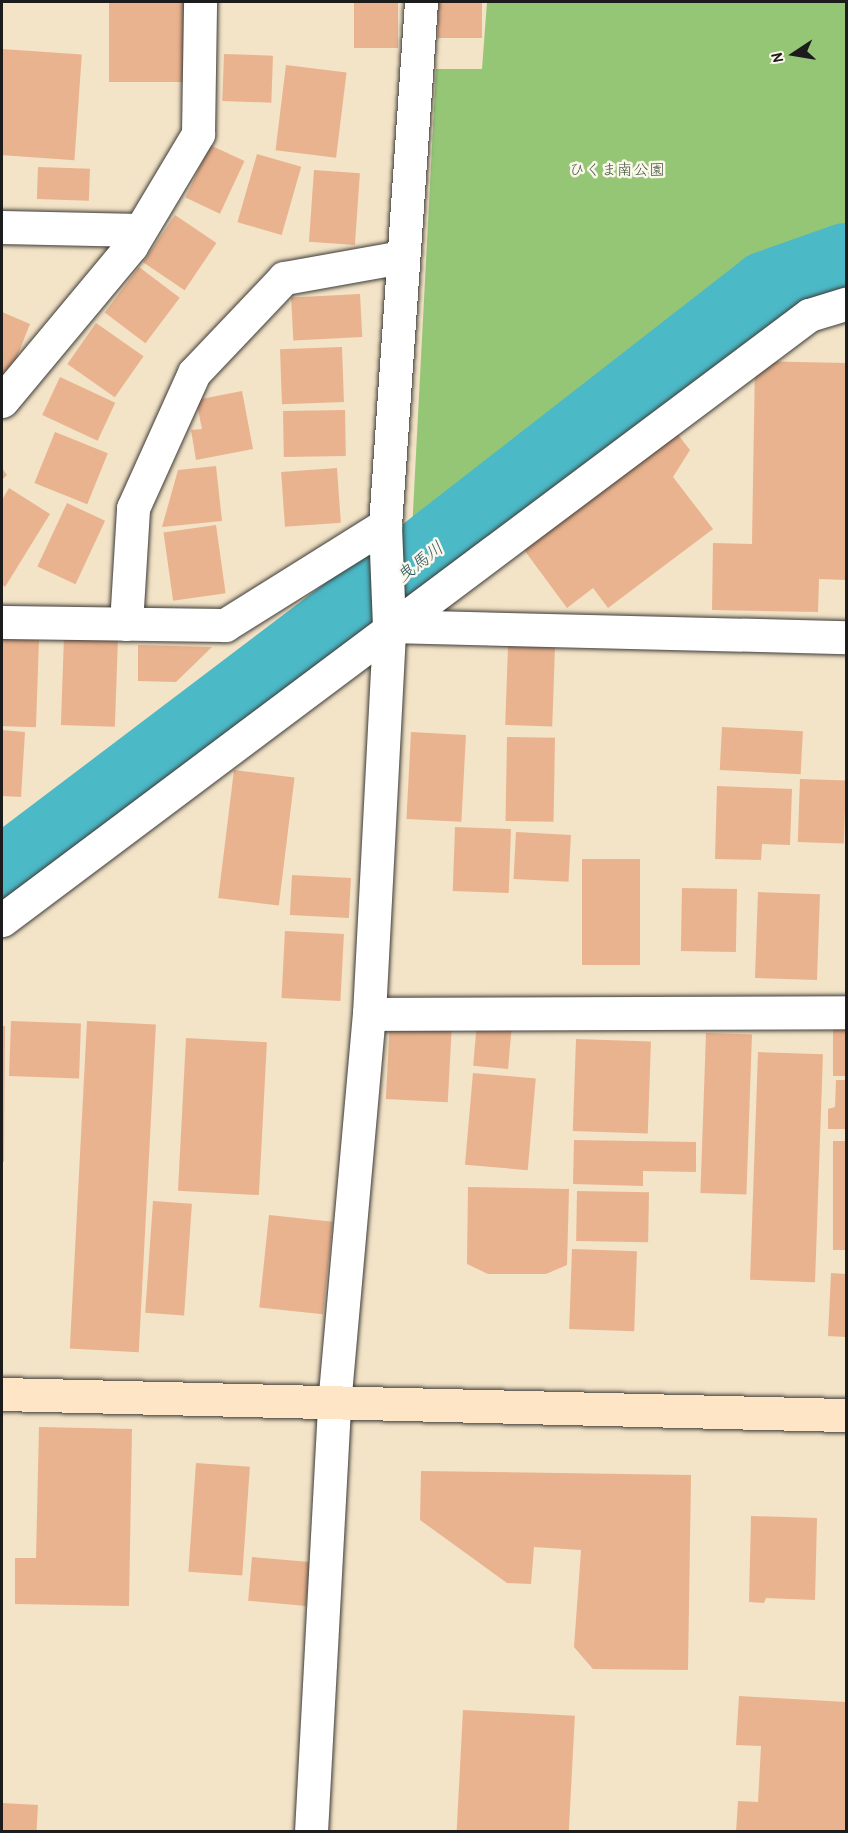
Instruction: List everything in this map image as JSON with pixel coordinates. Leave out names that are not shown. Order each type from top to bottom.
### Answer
[{"type":"street","points":[[2,401],[131,246],[198,134],[200,2]]},
{"type":"street","points":[[311,1832],[334,1406],[369,1014],[389,617],[386,541],[402,257],[421,2]]},
{"type":"street","points":[[2,227],[140,230]]},
{"type":"street","points":[[126,624],[133,508],[194,374],[284,278],[402,257]]},
{"type":"street","points":[[2,920],[389,617],[809,315],[846,304]]},
{"type":"street","points":[[2,622],[225,625],[386,541]]},
{"type":"street","points":[[389,617],[846,637]]},
{"type":"street","points":[[369,1014],[846,1012]]},
{"type":"street","points":[[2,1394],[334,1406],[846,1415]]},
{"type":"green space","name":"ひくま南公園","points":[[487,2],[846,2],[846,226],[790,245],[411,550],[436,69],[482,69]]},
{"type":"building","points":[[109,2],[189,2],[189,82],[109,82]]},
{"type":"building","points":[[354,2],[398,2],[398,48],[354,48]]},
{"type":"building","points":[[438,2],[482,2],[482,38],[438,38]]},
{"type":"building","points":[[2,49],[82,55],[74,160],[2,155]]},
{"type":"building","points":[[224,54],[273,56],[271,103],[222,101]]},
{"type":"building","points":[[286,65],[347,72],[336,158],[276,150]]},
{"type":"building","points":[[210,145],[244,161],[220,214],[185,198]]},
{"type":"building","points":[[257,154],[301,167],[282,235],[237,222]]},
{"type":"building","points":[[38,167],[90,169],[89,201],[37,199]]},
{"type":"building","points":[[314,170],[360,173],[355,245],[309,242]]},
{"type":"building","points":[[175,215],[216,243],[185,290],[143,262]]},
{"type":"building","points":[[139,267],[180,298],[145,343],[105,313]]},
{"type":"building","points":[[360,294],[362,337],[293,341],[291,298]]},
{"type":"building","points":[[2,312],[30,324],[8,379],[2,377]]},
{"type":"building","points":[[96,323],[144,356],[115,397],[67,364]]},
{"type":"building","points":[[342,347],[344,402],[282,404],[280,349]]},
{"type":"building","points":[[755,361],[846,363],[846,580],[819,579],[818,612],[712,610],[713,543],[752,544]]},
{"type":"building","points":[[60,377],[115,403],[98,441],[42,415]]},
{"type":"building","points":[[242,391],[253,449],[196,460],[191,430],[202,429],[196,400]]},
{"type":"building","points":[[345,410],[346,456],[284,457],[283,411]]},
{"type":"building","points":[[672,427],[690,450],[673,477],[713,529],[608,608],[593,588],[567,608],[519,543]]},
{"type":"building","points":[[55,432],[108,453],[87,504],[34,483]]},
{"type":"building","points":[[216,466],[222,521],[162,527],[178,470]]},
{"type":"building","points":[[2,468],[7,475],[2,480]]},
{"type":"building","points":[[337,468],[341,523],[285,527],[281,472]]},
{"type":"building","points":[[9,488],[50,514],[5,587],[2,584],[2,500]]},
{"type":"building","points":[[67,503],[105,521],[75,584],[37,566]]},
{"type":"building","points":[[216,525],[226,593],[173,601],[164,532]]},
{"type":"building","points":[[64,636],[118,638],[115,727],[61,725]]},
{"type":"building","points":[[2,639],[39,640],[36,727],[2,726]]},
{"type":"building","points":[[138,645],[212,647],[176,682],[138,681]]},
{"type":"building","points":[[508,646],[555,648],[552,727],[505,725]]},
{"type":"building","points":[[722,727],[803,731],[801,774],[720,770]]},
{"type":"building","points":[[2,730],[25,732],[21,797],[2,796]]},
{"type":"building","points":[[411,732],[466,735],[461,822],[406,819]]},
{"type":"building","points":[[507,737],[555,738],[554,822],[506,821]]},
{"type":"building","points":[[234,770],[295,777],[279,905],[218,898]]},
{"type":"building","points":[[800,779],[846,781],[844,844],[798,842]]},
{"type":"building","points":[[717,786],[792,789],[790,845],[762,844],[761,860],[715,859]]},
{"type":"building","points":[[455,827],[511,829],[509,893],[453,891]]},
{"type":"building","points":[[516,832],[571,835],[568,882],[514,879]]},
{"type":"building","points":[[582,859],[640,859],[640,965],[582,965]]},
{"type":"building","points":[[292,875],[351,878],[349,918],[290,915]]},
{"type":"building","points":[[682,888],[737,889],[736,952],[681,951]]},
{"type":"building","points":[[758,892],[820,894],[817,980],[755,978]]},
{"type":"building","points":[[285,931],[344,934],[340,1001],[281,998]]},
{"type":"building","points":[[390,1020],[452,1023],[448,1102],[386,1099]]},
{"type":"building","points":[[11,1021],[81,1023],[79,1078],[9,1076]]},
{"type":"building","points":[[87,1021],[156,1025],[139,1352],[70,1349]]},
{"type":"building","points":[[477,1022],[512,1025],[508,1069],[473,1066]]},
{"type":"building","points":[[2,1026],[5,1026],[4,1162],[2,1162]]},
{"type":"building","points":[[833,1029],[846,1029],[846,1076],[833,1076]]},
{"type":"building","points":[[706,1033],[752,1035],[746,1195],[700,1193]]},
{"type":"building","points":[[186,1038],[267,1042],[259,1195],[178,1191]]},
{"type":"building","points":[[576,1039],[651,1042],[648,1134],[573,1131]]},
{"type":"building","points":[[758,1052],[823,1054],[815,1282],[750,1280]]},
{"type":"building","points":[[473,1073],[536,1078],[528,1170],[465,1165]]},
{"type":"building","points":[[836,1080],[846,1080],[846,1129],[828,1129],[828,1109],[835,1107]]},
{"type":"building","points":[[574,1140],[696,1142],[696,1172],[643,1171],[643,1186],[573,1184]]},
{"type":"building","points":[[833,1141],[846,1141],[846,1250],[833,1250]]},
{"type":"building","points":[[468,1187],[569,1189],[567,1265],[546,1274],[488,1274],[467,1264]]},
{"type":"building","points":[[577,1191],[649,1192],[648,1242],[576,1241]]},
{"type":"building","points":[[153,1201],[192,1204],[184,1315],[145,1313]]},
{"type":"building","points":[[269,1215],[333,1222],[323,1314],[259,1307]]},
{"type":"building","points":[[572,1249],[637,1251],[634,1331],[569,1329]]},
{"type":"building","points":[[831,1273],[846,1274],[846,1337],[828,1336]]},
{"type":"building","points":[[39,1427],[132,1429],[129,1606],[15,1604],[15,1558],[36,1558]]},
{"type":"building","points":[[196,1463],[250,1467],[242,1576],[188,1572]]},
{"type":"building","points":[[421,1471],[691,1475],[688,1670],[593,1669],[574,1647],[581,1550],[534,1547],[531,1584],[507,1583],[420,1520]]},
{"type":"building","points":[[751,1516],[817,1518],[815,1600],[766,1598],[764,1603],[749,1602]]},
{"type":"building","points":[[252,1557],[310,1562],[306,1606],[248,1601]]},
{"type":"building","points":[[739,1696],[846,1702],[846,1832],[736,1832],[738,1801],[758,1802],[761,1746],[736,1745]]},
{"type":"building","points":[[463,1710],[575,1716],[569,1832],[457,1832]]},
{"type":"building","points":[[2,1803],[38,1805],[37,1832],[2,1832]]},
{"type":"waterway","name":"曳馬川","points":[[2,878],[418,563],[767,291],[846,263]]}]
